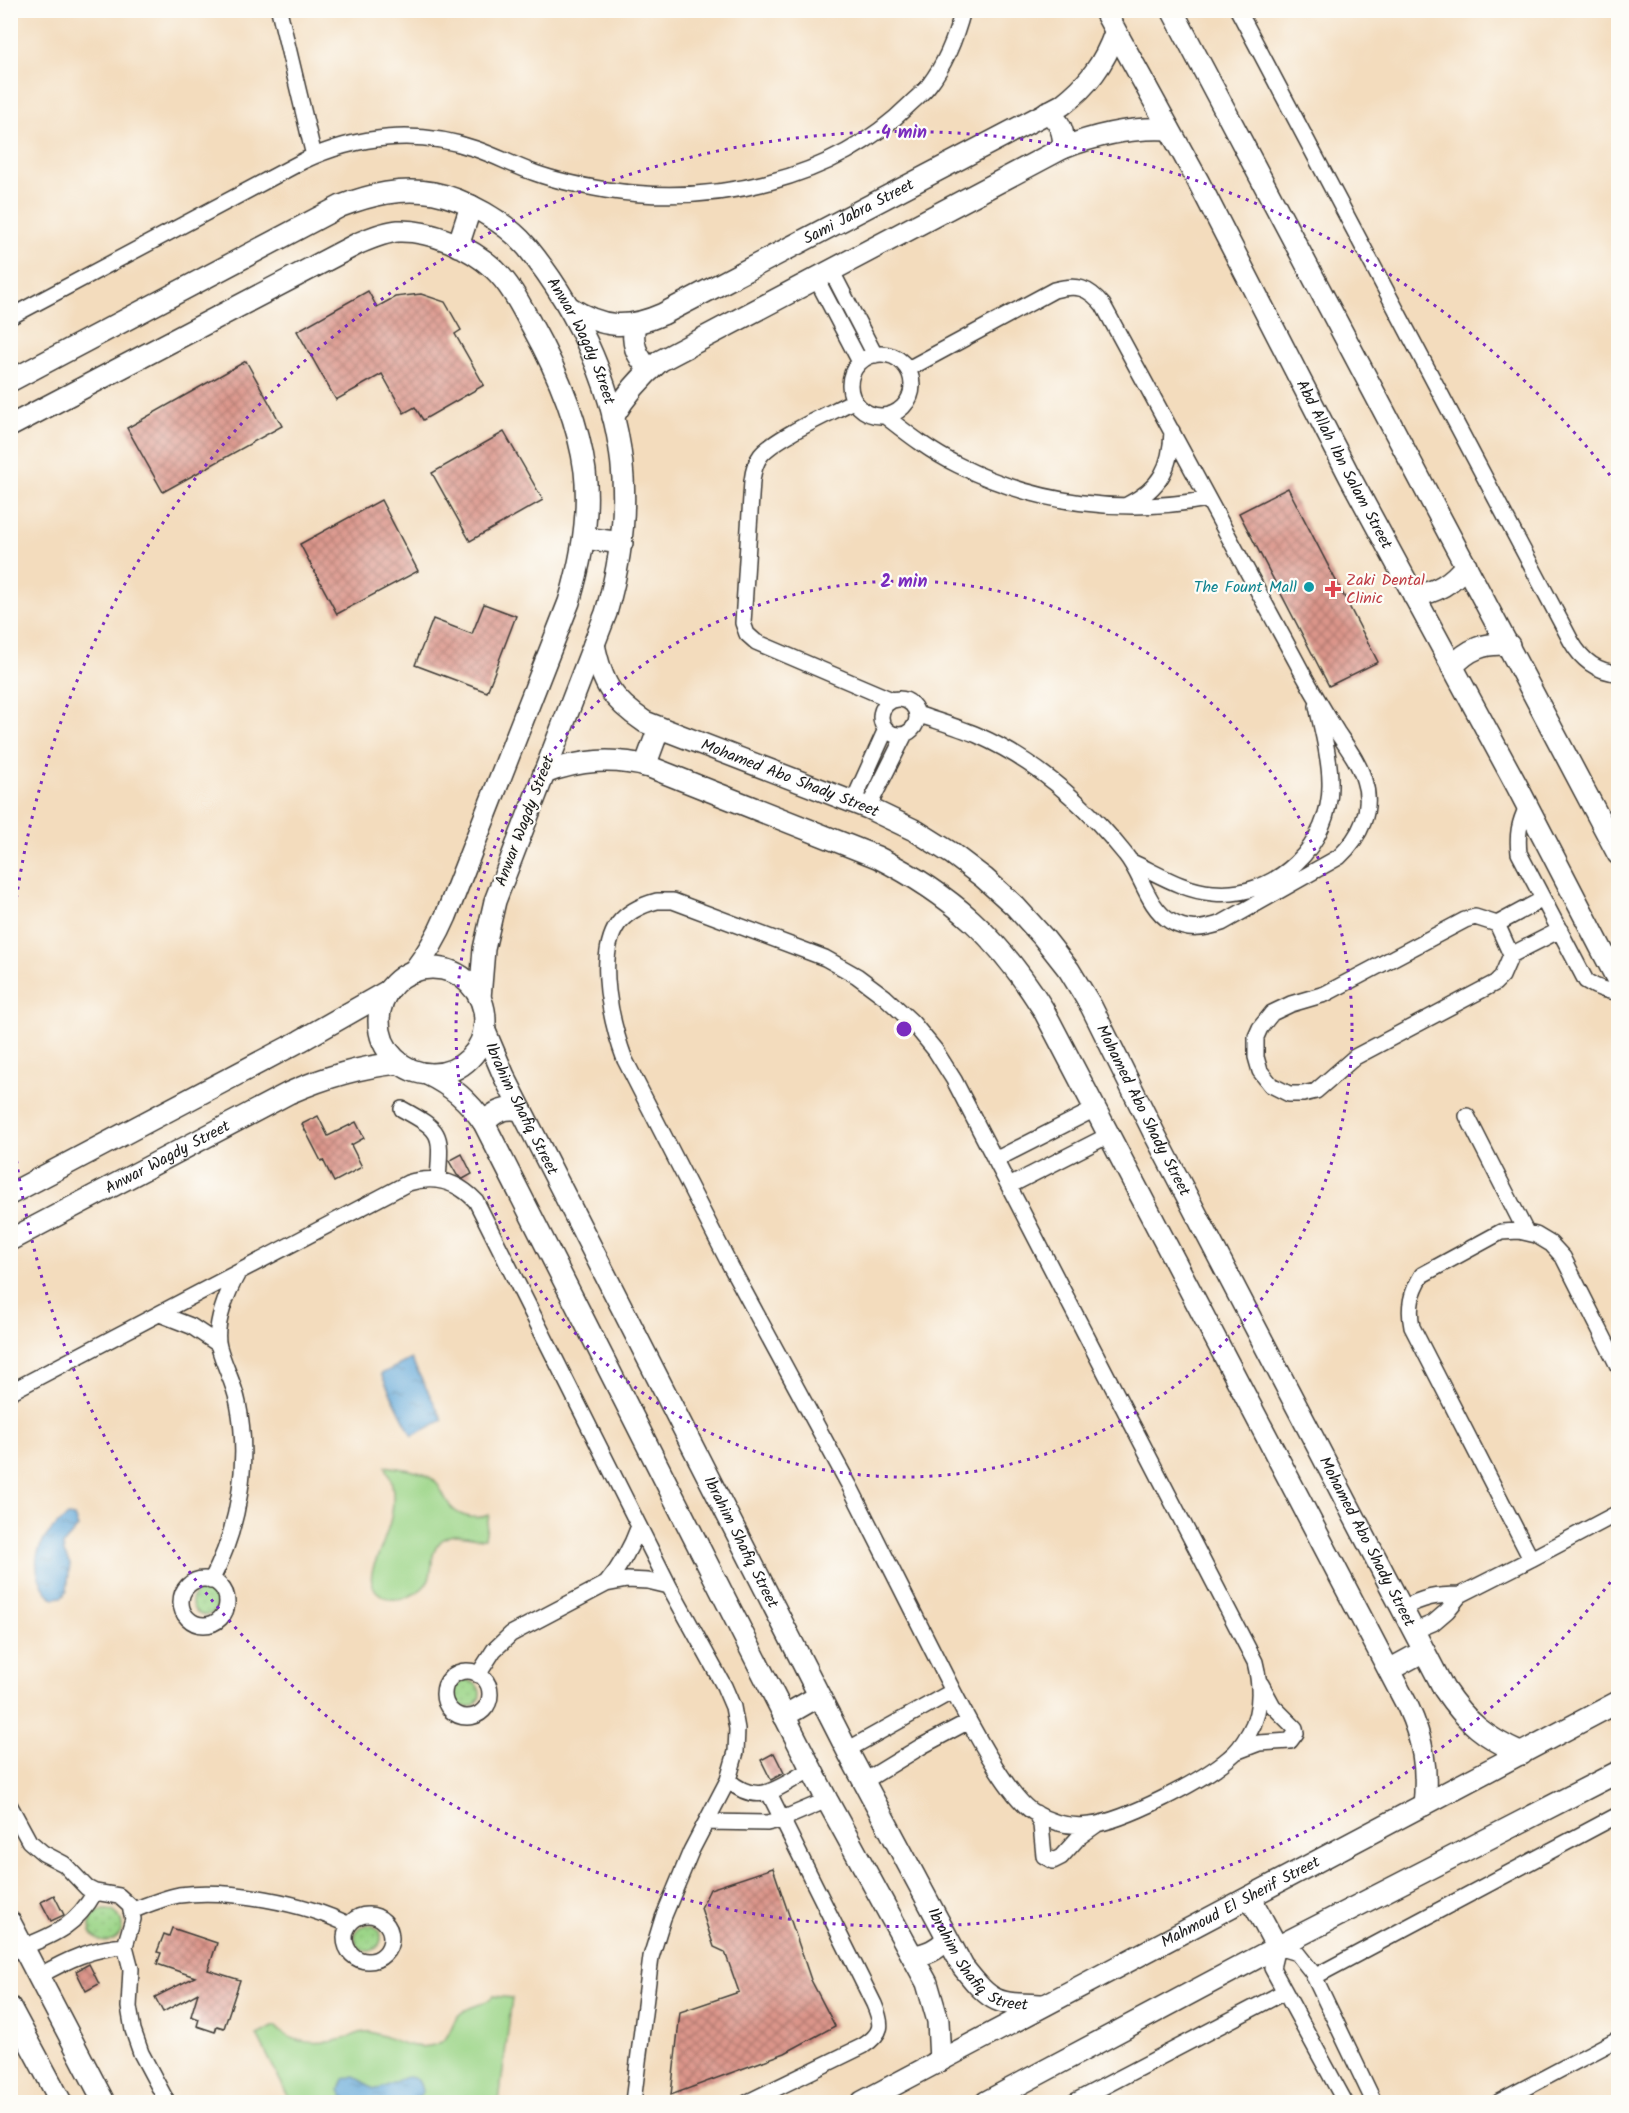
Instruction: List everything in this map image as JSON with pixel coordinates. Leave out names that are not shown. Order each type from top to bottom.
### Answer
[{"type":"street","points":[[279,10],[314,156]]},
{"type":"street","points":[[10,317],[314,156],[369,140],[427,138],[474,148],[534,173],[607,190],[681,194],[717,191],[754,185],[803,172],[855,149],[896,118],[929,85],[950,49],[963,10]]},
{"type":"street","name":"Abd Allah Ibn Salam Street","points":[[1104,10],[1618,981]]},
{"type":"street","points":[[1172,10],[1618,854]]},
{"type":"street","points":[[1238,10],[1570,641],[1583,658],[1592,665],[1618,673]]},
{"type":"street","name":"Sami Jabra Street","points":[[569,307],[585,317],[605,324],[625,326],[645,322],[663,314],[1062,105],[1089,81],[1105,58],[1115,33]]},
{"type":"street","points":[[1047,112],[1061,128],[1063,148]]},
{"type":"street","points":[[613,417],[625,396],[650,370],[681,349],[1063,148],[1115,132],[1147,128],[1169,129]]},
{"type":"street","name":"Anwar Wagdy Street","points":[[10,381],[340,206],[370,195],[402,191],[434,193],[471,206],[497,221],[525,246],[569,307],[586,342],[613,417],[623,478],[624,512],[616,580],[606,613],[495,901],[484,949],[480,998]]},
{"type":"street","points":[[459,246],[471,206]]},
{"type":"street","name":"Anwar Wagdy Street","points":[[10,426],[359,243],[398,231],[425,234],[459,246],[494,270],[512,290],[551,360],[571,411],[585,472],[587,503],[584,538],[579,568],[569,602],[438,936],[412,972]]},
{"type":"street","points":[[824,274],[875,355]]},
{"type":"street","points":[[824,274],[860,362]]},
{"type":"street","points":[[908,369],[1054,290],[1068,287],[1082,288],[1094,294],[1103,304],[1315,697],[1358,765],[1366,789],[1366,814],[1360,831],[1339,857],[1222,923],[1204,929],[1185,928],[1168,921],[1155,907],[1132,862],[1108,832],[1048,777],[1020,758],[976,735],[917,714]]},
{"type":"street","points":[[635,324],[633,334],[637,354],[650,370]]},
{"type":"street","points":[[875,355],[887,355],[899,360],[908,369],[912,381],[912,393],[906,404],[897,412],[885,416],[873,416],[861,410],[853,400],[850,391],[853,371],[860,362],[875,355]]},
{"type":"street","points":[[853,400],[775,443],[756,462],[752,481],[743,623],[747,634],[756,642],[892,700],[908,701],[915,708],[917,714],[915,726],[905,734],[860,805]]},
{"type":"street","points":[[885,416],[947,459],[996,482],[1038,495],[1080,503],[1124,506],[1152,506],[1208,499]]},
{"type":"street","points":[[1124,506],[1141,498],[1156,485],[1166,469],[1172,450],[1172,431]]},
{"type":"street","points":[[584,538],[622,543]]},
{"type":"street","points":[[1414,596],[1431,593],[1446,585],[1466,565]]},
{"type":"street","points":[[1452,667],[1477,647],[1488,644],[1509,645]]},
{"type":"street","name":"Mohamed Abo Shady Street","points":[[594,645],[599,669],[609,690],[625,709],[659,728],[860,805],[916,831],[951,853],[984,878],[1015,906],[1043,937],[1069,970],[1091,1006],[1160,1144],[1444,1689],[1458,1710],[1484,1734],[1522,1754]]},
{"type":"street","points":[[1132,862],[1191,889],[1213,893],[1236,893],[1258,888],[1279,878],[1297,864],[1312,846],[1329,804],[1330,782],[1315,697]]},
{"type":"street","points":[[892,700],[882,713],[883,724],[894,734],[905,734]]},
{"type":"street","points":[[645,766],[659,728]]},
{"type":"street","points":[[860,805],[886,729]]},
{"type":"street","points":[[544,773],[565,765],[586,761],[608,760],[645,766],[877,857],[934,889],[984,931],[1006,955],[1042,1009],[1419,1730],[1425,1755],[1427,1780],[1425,1805]]},
{"type":"street","points":[[1527,807],[1518,829],[1519,853],[1586,981],[1597,988],[1618,992]]},
{"type":"street","points":[[1543,899],[1497,924],[1475,917],[1465,920],[1325,994],[1280,1008],[1267,1019],[1256,1037],[1256,1057],[1260,1071],[1271,1085],[1289,1094],[1303,1094],[1316,1090],[1356,1058],[1495,983],[1502,976],[1511,955],[1560,930]]},
{"type":"street","points":[[657,901],[673,901],[825,958],[857,976],[912,1022],[935,1050],[954,1080],[1009,1186],[1255,1662],[1260,1683],[1273,1706],[1295,1728],[1294,1738],[1285,1742],[1259,1743],[1235,1753],[1190,1783],[1149,1804],[1098,1824],[1068,1825],[1048,1820],[1036,1813],[1016,1797],[969,1722],[849,1485],[731,1267],[625,1060],[617,1039],[608,994],[611,939],[618,925],[629,913],[642,905],[657,901]]},
{"type":"street","points":[[1497,924],[1511,955]]},
{"type":"street","points":[[10,1194],[300,1041],[388,991],[412,972],[428,968],[444,969],[459,975],[471,985],[480,998],[484,1029],[480,1044],[471,1058],[458,1068],[443,1073],[417,1072],[398,1063],[387,1051],[378,1021],[381,1005],[388,991]]},
{"type":"street","name":"Ibrahim Shafiq Street","points":[[484,1029],[521,1110],[819,1696],[963,1967],[980,1988],[992,1998],[1007,2004],[1044,2005]]},
{"type":"street","name":"Anwar Wagdy Street","points":[[10,1240],[315,1081],[342,1072],[398,1063]]},
{"type":"street","points":[[427,1074],[460,1094],[484,1123],[826,1800],[927,1983],[938,2021],[940,2061]]},
{"type":"street","points":[[402,1109],[431,1125],[437,1135],[440,1145],[438,1180]]},
{"type":"street","points":[[484,1123],[504,1109],[521,1110]]},
{"type":"street","points":[[995,1160],[1095,1109]]},
{"type":"street","points":[[1467,1116],[1526,1233]]},
{"type":"street","points":[[1009,1186],[1109,1135]]},
{"type":"street","points":[[10,1392],[408,1183],[438,1180],[458,1186],[468,1192],[482,1212],[669,1586],[724,1686],[733,1707],[737,1730],[736,1752],[728,1780],[687,1861],[663,1918],[651,1957],[633,2103]]},
{"type":"street","points":[[1531,1559],[1412,1327],[1410,1301],[1414,1287],[1422,1275],[1501,1232],[1519,1231],[1536,1235],[1551,1244],[1563,1257],[1617,1358]]},
{"type":"street","points":[[211,1581],[232,1528],[238,1502],[242,1457],[238,1401],[218,1344],[223,1307],[238,1273]]},
{"type":"street","points":[[160,1314],[191,1326],[218,1344]]},
{"type":"street","points":[[1402,1609],[1420,1599],[1460,1594],[1618,1513]]},
{"type":"street","points":[[606,1584],[626,1557],[639,1526]]},
{"type":"street","points":[[478,1675],[495,1650],[511,1634],[606,1584],[638,1580],[669,1586]]},
{"type":"street","points":[[1414,1631],[1433,1623],[1447,1611],[1460,1594]]},
{"type":"street","points":[[1389,1670],[1425,1651]]},
{"type":"street","points":[[1235,1753],[1253,1724],[1258,1708],[1260,1683]]},
{"type":"street","points":[[847,1750],[953,1691]]},
{"type":"street","points":[[784,1716],[819,1696]]},
{"type":"street","name":"Mahmoud El Sherif Street","points":[[862,2103],[1618,1702]]},
{"type":"street","points":[[863,1782],[921,1746],[969,1722]]},
{"type":"street","points":[[728,1780],[745,1792],[769,1793],[812,1769]]},
{"type":"street","points":[[986,2103],[1277,1947],[1618,1772]]},
{"type":"street","points":[[748,2103],[863,2046],[875,2038],[880,2028],[880,2018],[874,2004],[780,1820],[769,1793]]},
{"type":"street","points":[[708,1822],[749,1824],[780,1820],[826,1800]]},
{"type":"street","points":[[10,1806],[29,1841],[43,1853],[64,1864],[87,1888],[95,1892],[119,1896],[130,1906],[134,1919],[125,1946],[131,1969],[129,2007],[133,2030],[141,2053],[167,2103]]},
{"type":"street","points":[[1036,1813],[1041,1825],[1044,1856],[1053,1861],[1058,1860],[1079,1837],[1098,1824]]},
{"type":"street","points":[[1314,1977],[1618,1815]]},
{"type":"street","points":[[23,1947],[64,1929],[87,1906],[95,1892]]},
{"type":"street","points":[[131,1911],[177,1895],[219,1893],[302,1906],[330,1915],[349,1925]]},
{"type":"street","points":[[1250,1897],[1277,1947],[1272,1968],[1345,2103]]},
{"type":"street","points":[[10,1922],[104,2103]]},
{"type":"street","points":[[913,1956],[928,1953],[940,1947],[947,1939]]},
{"type":"street","points":[[39,1976],[78,1955],[109,1947],[125,1946]]},
{"type":"street","points":[[1277,1947],[1297,1953],[1314,1977],[1374,2103]]},
{"type":"street","points":[[1074,2103],[1284,1992]]},
{"type":"street","points":[[10,2007],[61,2103]]},
{"type":"street","points":[[1501,2102],[1618,2040]]},
{"type":"green space","points":[[386,1466],[428,1476],[439,1486],[449,1505],[461,1514],[477,1518],[489,1515],[485,1538],[452,1535],[441,1541],[433,1555],[427,1583],[412,1595],[396,1599],[380,1594],[374,1588],[371,1577],[391,1518],[393,1493]]},
{"type":"green space","points":[[205,1589],[214,1593],[218,1602],[214,1611],[205,1615],[196,1611],[192,1602],[196,1593]]},
{"type":"green space","points":[[467,1681],[476,1685],[480,1694],[476,1703],[467,1707],[458,1703],[454,1694],[458,1685]]},
{"type":"green space","points":[[106,1910],[117,1915],[122,1926],[117,1937],[106,1942],[95,1937],[90,1926],[95,1915]]},
{"type":"green space","points":[[368,1925],[377,1929],[381,1938],[377,1947],[368,1951],[359,1947],[355,1938],[359,1929]]},
{"type":"green space","points":[[493,1996],[512,1998],[499,2102],[291,2102],[257,2035],[275,2026],[289,2037],[306,2042],[334,2041],[367,2032],[419,2047],[428,2046],[445,2039],[462,2012]]},
{"type":"water","points":[[411,1359],[443,1420],[412,1436],[381,1374]]},
{"type":"water","points":[[68,1516],[74,1517],[78,1527],[63,1545],[64,1553],[70,1564],[67,1591],[62,1597],[54,1598],[42,1586],[37,1570],[38,1552],[47,1536]]},
{"type":"water","points":[[354,2076],[375,2089],[402,2078],[415,2077],[422,2092],[419,2098],[412,2101],[393,2104],[361,2102],[344,2098],[340,2090],[344,2079]]},
{"type":"building","points":[[368,291],[377,307],[395,297],[421,294],[445,302],[461,330],[455,334],[484,385],[423,420],[415,407],[404,413],[382,374],[336,400],[297,331]]},
{"type":"building","points":[[246,361],[282,426],[163,492],[127,428]]},
{"type":"building","points":[[504,432],[543,500],[470,541],[432,473]]},
{"type":"building","name":"The Fount Mall","points":[[1288,488],[1378,662],[1329,686],[1239,513]]},
{"type":"building","points":[[381,500],[418,571],[337,614],[300,544]]},
{"type":"building","points":[[484,604],[516,616],[487,692],[415,665],[433,619],[472,634]]},
{"type":"building","points":[[318,1116],[328,1136],[356,1122],[364,1138],[351,1145],[362,1167],[334,1182],[302,1124]]},
{"type":"building","points":[[462,1154],[472,1174],[463,1179],[457,1175],[449,1161]]},
{"type":"building","points":[[774,1753],[784,1773],[771,1780],[761,1760]]},
{"type":"building","points":[[773,1868],[811,1980],[835,2026],[785,2053],[671,2095],[680,2012],[739,1992],[725,1952],[714,1947],[701,1908],[710,1889]]},
{"type":"building","points":[[54,1895],[64,1915],[51,1921],[41,1902]]},
{"type":"building","points":[[172,1928],[217,1943],[208,1970],[240,1980],[224,2028],[217,2026],[215,2032],[197,2026],[199,2019],[191,2016],[198,1993],[163,2012],[155,1997],[195,1977],[157,1964],[161,1953],[157,1952],[164,1934],[169,1936]]},
{"type":"building","points":[[89,1964],[99,1984],[86,1991],[76,1971]]},
{"type":"place","name":"The Fount Mall","points":[[1309,587]]},
{"type":"place","name":"Zaki Dental Clinic","points":[[1333,589]]}]
